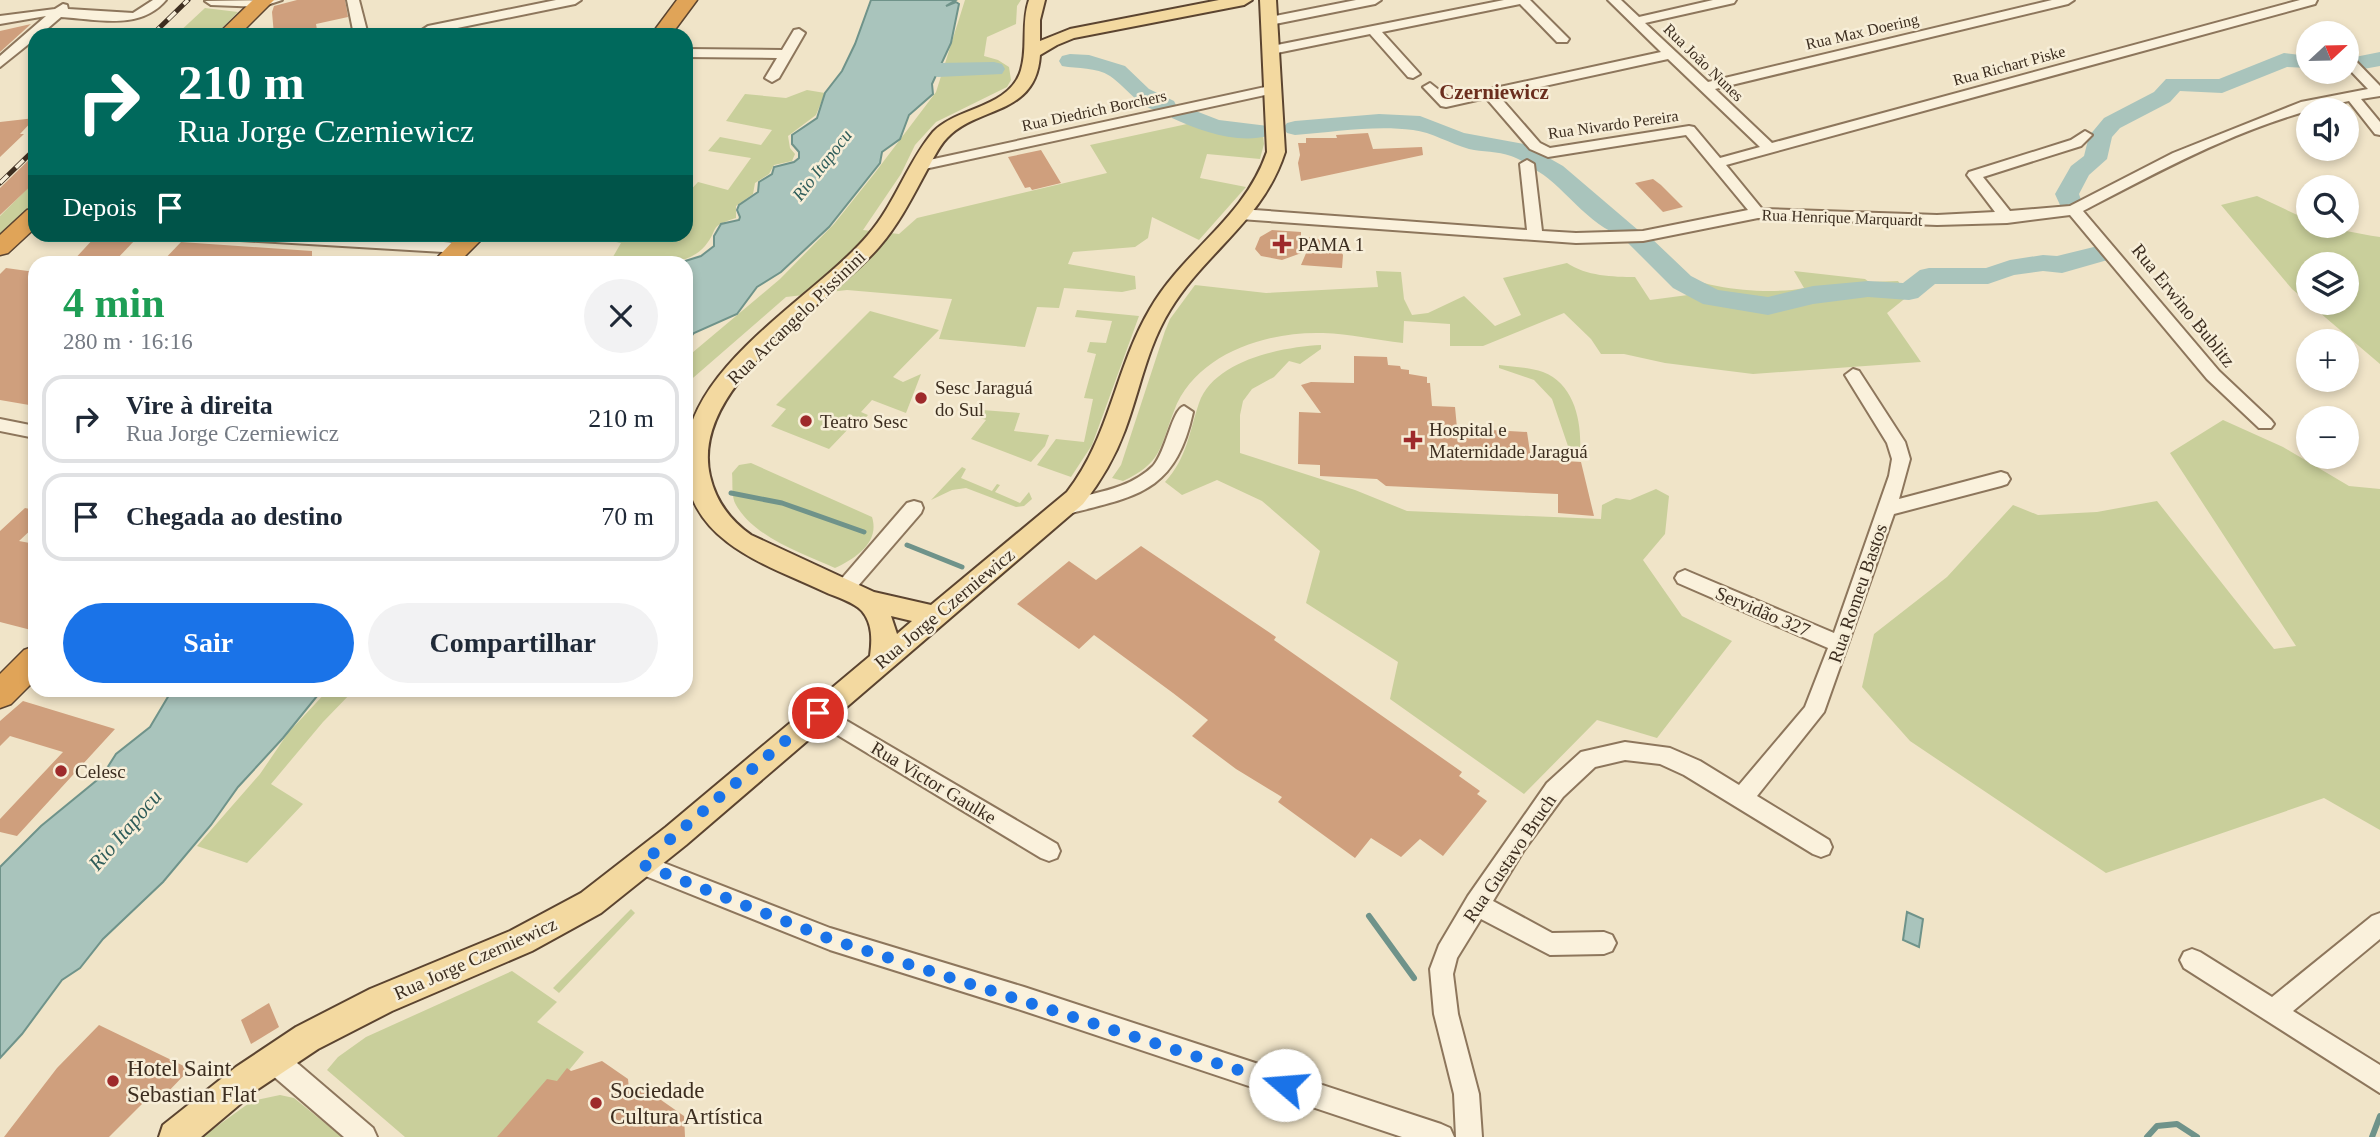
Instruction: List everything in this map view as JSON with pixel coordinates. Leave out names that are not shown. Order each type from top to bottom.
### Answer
[{"type":"highway","points":[[666,28],[687,0]]},
{"type":"highway","points":[[235,28],[267,1]]},
{"type":"highway","points":[[0,248],[28,224]]},
{"type":"highway","points":[[4,687],[28,665]]},
{"type":"main road","name":"Rua Jorge Czerniewicz","points":[[175,1137],[213,1104],[274,1060],[342,1018],[521,941],[591,902],[641,864],[1064,508],[1090,482],[1106,448],[1140,353],[1159,310],[1178,284],[1260,190],[1274,161],[1274,89],[1268,0]]},
{"type":"main road","points":[[1035,9],[1038,26],[1049,32],[1070,34]]},
{"type":"main road","name":"Rua Arcangelo Pissinini","points":[[933,616],[869,601],[751,547],[733,536],[719,522],[702,491],[696,468],[696,442],[702,423],[719,392],[744,364],[864,252],[883,228],[935,141],[954,123],[1001,102],[1018,90],[1029,72],[1035,9]]},
{"type":"main road","points":[[1031,54],[1051,41],[1070,34],[1200,10],[1246,11],[1271,36]]},
{"type":"main road","points":[[869,601],[883,624],[886,636],[882,661]]},
{"type":"street","points":[[40,28],[72,0]]},
{"type":"street","points":[[0,20],[58,12],[135,17],[147,12],[160,0]]},
{"type":"street","points":[[353,0],[359,28]]},
{"type":"street","points":[[438,28],[575,0]]},
{"type":"street","points":[[1271,36],[1375,0]]},
{"type":"street","points":[[1271,36],[1373,30],[1523,0],[1562,39]]},
{"type":"street","name":"Rua João Nunes","points":[[1614,0],[1770,149]]},
{"type":"street","points":[[1636,21],[1730,0]]},
{"type":"street","name":"Rua Max Doering","points":[[1705,87],[2068,0]]},
{"type":"street","points":[[2256,0],[2274,11]]},
{"type":"street","points":[[211,1],[267,1]]},
{"type":"street","name":"Rua Richart Piske","points":[[1717,163],[2311,1]]},
{"type":"street","points":[[1373,30],[1413,74]]},
{"type":"street","points":[[772,78],[799,33]]},
{"type":"street","points":[[0,64],[28,39]]},
{"type":"street","points":[[693,52],[787,54]]},
{"type":"street","points":[[1430,86],[1447,103],[1671,54]]},
{"type":"street","points":[[2359,73],[2379,92]]},
{"type":"street","name":"Rua Diedrich Borchers","points":[[920,166],[1274,89]]},
{"type":"street","name":"Rua Henrique Marquardt","points":[[1240,214],[1535,236],[1643,236],[1758,214],[1937,220],[2007,218],[2074,210],[2178,156],[2306,105],[2379,92]]},
{"type":"street","name":"Rua Nivardo Pereira","points":[[1490,94],[1541,151],[1554,153],[1689,130],[1717,163]]},
{"type":"street","points":[[2352,96],[2380,131]]},
{"type":"street","points":[[2007,218],[1974,175],[2076,143],[2085,135]]},
{"type":"street","points":[[1717,163],[1758,214]]},
{"type":"street","points":[[1527,164],[1535,236]]},
{"type":"street","name":"Rua Erwino Bublitz","points":[[2074,210],[2111,250],[2216,379],[2265,424]]},
{"type":"street","points":[[359,242],[460,248]]},
{"type":"street","name":"Rua Romeu Bastos","points":[[1742,798],[1814,712],[1840,644],[1901,459],[1896,442],[1853,375]]},
{"type":"street","points":[[1064,508],[1111,495],[1154,475],[1165,464],[1177,441],[1184,412]]},
{"type":"street","points":[[0,425],[28,431]]},
{"type":"street","points":[[1886,509],[2001,479]]},
{"type":"street","points":[[1090,482],[1097,490],[1111,495]]},
{"type":"street","points":[[845,589],[914,508]]},
{"type":"street","name":"Servidão 327","points":[[1685,578],[1840,644]]},
{"type":"street","name":"Rua Victor Gaulke","points":[[818,713],[1049,851]]},
{"type":"street","name":"Rua Gustavo Bruch","points":[[1469,1137],[1467,1087],[1443,993],[1441,971],[1447,953],[1476,904],[1555,790],[1589,759],[1626,751],[1662,755],[1692,768],[1821,847]]},
{"type":"street","points":[[641,864],[830,939],[1024,999],[1441,1137]]},
{"type":"street","points":[[1476,904],[1550,944],[1604,943]]},
{"type":"street","points":[[2274,1011],[2380,924]]},
{"type":"street","points":[[2192,960],[2380,1080]]},
{"type":"street","points":[[274,1060],[364,1137]]},
{"type":"green space","points":[[965,0],[1021,0],[1017,6],[1016,24],[987,37],[984,56],[1009,67],[1011,80],[1007,87],[936,122],[915,145],[901,174],[863,230],[899,234],[917,218],[1107,173],[1090,145],[1187,124],[1182,115],[1195,112],[1211,121],[1227,125],[1262,126],[1264,144],[1260,159],[1207,154],[1200,178],[1246,187],[1199,240],[1152,217],[1148,238],[1135,247],[1073,252],[1068,264],[1135,276],[1136,289],[1122,292],[1064,288],[1059,308],[1037,307],[1025,347],[939,339],[952,299],[847,290],[786,297],[693,378],[693,352],[780,279],[834,224],[936,92]]},
{"type":"green space","points":[[205,8],[238,12],[222,28],[184,28]]},
{"type":"green space","points":[[807,90],[825,93],[816,115],[788,136],[790,148],[795,154],[792,161],[774,165],[769,174],[755,183],[753,194],[736,206],[736,218],[717,226],[705,246],[692,256],[613,256],[621,243],[616,242],[693,242],[693,187],[698,182],[728,190],[751,158],[708,151],[720,137],[761,145],[772,130],[726,121],[745,94],[786,98]]},
{"type":"green space","points":[[28,188],[28,210],[0,236],[0,216]]},
{"type":"green space","points":[[2257,196],[2296,214],[2296,238],[2359,238],[2359,233],[2380,237],[2380,364],[2359,346],[2359,329],[2339,329],[2322,315],[2359,315],[2359,252],[2296,252],[2296,292],[2221,205]]},
{"type":"green space","points":[[1648,244],[1675,271],[1702,283],[1720,287],[1757,291],[1804,288],[1794,271],[1865,279],[1869,282],[1898,281],[1908,296],[1887,313],[1921,362],[1753,374],[1665,363],[1624,354],[1601,354],[1591,339],[1564,313],[1483,346],[1450,346],[1450,324],[1404,321],[1403,343],[1323,333],[1279,336],[1235,350],[1198,374],[1184,391],[1153,460],[1123,481],[1112,478],[1121,465],[1170,319],[1195,285],[1266,293],[1378,287],[1376,271],[1401,272],[1404,299],[1412,315],[1428,313],[1464,296],[1495,326],[1521,315],[1503,278],[1567,263],[1591,273],[1635,277],[1650,300],[1688,295],[1683,285],[1640,246]]},
{"type":"green space","points":[[1077,310],[1139,316],[1092,445],[1071,477],[1037,465],[1056,439],[1084,442],[1093,399],[1084,398],[1096,354],[1087,352],[1090,342],[1106,343],[1112,321],[1075,317]]},
{"type":"green space","points":[[870,311],[939,330],[893,377],[903,382],[921,374],[906,413],[872,400],[861,412],[868,415],[856,428],[851,426],[829,449],[771,426],[786,409],[776,405]]},
{"type":"green space","points":[[1321,345],[1321,349],[1300,364],[1289,361],[1274,377],[1252,389],[1243,401],[1240,415],[1240,453],[1355,490],[1407,511],[1601,519],[1602,505],[1616,498],[1630,500],[1656,489],[1669,496],[1665,534],[1643,560],[1682,616],[1732,641],[1657,738],[1597,720],[1524,794],[1390,699],[1398,662],[1306,603],[1320,551],[1262,501],[1217,480],[1182,495],[1165,482],[1183,454],[1199,403],[1207,388],[1219,376],[1234,366],[1269,353]]},
{"type":"green space","points":[[1499,365],[1543,372],[1563,385],[1578,417],[1580,452],[1570,452],[1552,399],[1534,380],[1499,368]]},
{"type":"green space","points":[[982,410],[1020,413],[1014,431],[1049,435],[1045,446],[1031,462],[971,439],[986,420],[977,417]]},
{"type":"green space","points":[[2223,420],[2296,455],[2296,469],[2320,469],[2349,486],[2380,489],[2380,830],[2324,798],[2106,873],[1910,741],[1862,687],[1874,634],[1947,577],[2013,505],[2038,515],[2097,512],[2157,501],[2274,649],[2296,646],[2170,453]]},
{"type":"green space","points":[[751,463],[872,517],[873,534],[869,541],[858,554],[835,568],[767,535],[744,516],[733,498],[732,473],[739,465]]},
{"type":"green space","points":[[962,467],[966,469],[961,478],[992,491],[997,484],[1000,485],[995,492],[1020,503],[1029,492],[1032,499],[1024,506],[1016,507],[966,488],[952,490],[931,500]]},
{"type":"green space","points":[[321,697],[347,697],[271,784],[303,804],[247,863],[197,846],[260,774],[288,733]]},
{"type":"green space","points":[[631,909],[635,913],[559,993],[553,988]]},
{"type":"green space","points":[[512,971],[557,1002],[537,1022],[584,1052],[514,1137],[405,1137],[327,1070],[338,1057],[366,1037]]},
{"type":"green space","points":[[280,1095],[294,1098],[342,1137],[202,1137],[252,1101]]},
{"type":"water","name":"Rio Itapocu","points":[[871,0],[956,0],[946,6],[956,2],[959,4],[951,43],[932,84],[933,94],[909,115],[900,139],[882,152],[880,163],[829,227],[781,272],[757,287],[737,314],[693,334],[693,259],[714,246],[714,236],[721,224],[739,220],[739,205],[758,192],[759,182],[772,174],[774,167],[799,158],[799,152],[792,144],[792,135],[817,118],[825,93],[842,71]]},
{"type":"water","name":"Rio Itapocu","points":[[168,697],[316,697],[238,787],[211,825],[163,882],[103,939],[80,968],[62,980],[22,1034],[0,1058],[0,867],[41,826],[102,776],[116,754],[150,727]]},
{"type":"water","points":[[1907,912],[1923,919],[1919,947],[1903,940]]},
{"type":"building","points":[[297,0],[345,0],[348,17],[316,24],[317,28],[273,28],[274,6]]},
{"type":"building","points":[[31,24],[0,52],[0,31]]},
{"type":"building","points":[[28,119],[28,125],[20,134],[24,134],[0,157],[0,122]]},
{"type":"building","points":[[1368,133],[1373,149],[1422,147],[1423,155],[1301,181],[1298,143],[1306,143],[1306,138],[1337,138],[1336,135]]},
{"type":"building","points":[[1041,150],[1061,183],[1032,190],[1030,187],[1025,188],[1008,157]]},
{"type":"building","points":[[28,161],[28,189],[0,215],[0,188]]},
{"type":"building","points":[[1653,179],[1683,207],[1663,212],[1635,183]]},
{"type":"building","points":[[1272,230],[1301,232],[1301,236],[1336,242],[1343,255],[1342,268],[1301,265],[1307,251],[1282,260],[1261,256],[1255,249],[1260,237]]},
{"type":"building","points":[[90,242],[133,242],[120,256],[78,256]]},
{"type":"building","points":[[181,242],[312,251],[312,256],[168,256]]},
{"type":"building","points":[[6,268],[28,271],[28,405],[0,400],[0,274]]},
{"type":"building","name":"Hospital e Maternidade Jaraguá","points":[[1354,356],[1387,357],[1388,365],[1400,366],[1401,369],[1409,370],[1409,374],[1427,377],[1432,406],[1455,407],[1457,428],[1527,432],[1531,459],[1581,462],[1594,516],[1558,513],[1558,494],[1386,486],[1377,479],[1320,476],[1320,465],[1298,464],[1299,412],[1321,413],[1301,385],[1311,382],[1354,383]]},
{"type":"building","points":[[25,508],[28,509],[28,533],[19,541],[28,543],[28,629],[0,622],[0,531]]},
{"type":"building","points":[[1141,546],[1276,637],[1274,640],[1462,772],[1459,776],[1480,791],[1477,794],[1487,801],[1443,856],[1420,839],[1401,857],[1371,838],[1355,858],[1278,802],[1282,797],[1236,769],[1192,736],[1208,720],[1173,693],[1094,635],[1079,649],[1017,604],[1069,561],[1096,580]]},
{"type":"building","name":"Celesc","points":[[23,701],[115,729],[17,836],[0,832],[0,819],[63,752],[10,736],[0,746],[0,721]]},
{"type":"building","points":[[269,1003],[279,1027],[251,1044],[241,1020]]},
{"type":"building","name":"Hotel Saint Sebastian Flat","points":[[99,1025],[190,1069],[163,1097],[154,1092],[109,1137],[4,1137],[57,1068]]},
{"type":"building","name":"Sociedade Cultura Artística","points":[[602,1061],[628,1079],[629,1089],[641,1086],[684,1116],[685,1137],[497,1137],[547,1079],[557,1081],[567,1068],[571,1071]]},
{"type":"waterway","points":[[2359,63],[2380,59]]},
{"type":"waterway","points":[[2069,200],[2067,194],[2079,171],[2095,159],[2101,136],[2112,123],[2162,97],[2174,84],[2222,86],[2284,60],[2296,61]]},
{"type":"waterway","points":[[1070,61],[1089,62],[1117,71],[1141,94],[1166,106]]},
{"type":"waterway","points":[[938,70],[994,69]]},
{"type":"waterway","points":[[1180,113],[1219,127],[1260,131]]},
{"type":"waterway","points":[[1295,128],[1379,121],[1420,123],[1456,138],[1486,146],[1516,149],[1555,171],[1601,213],[1625,230]]},
{"type":"waterway","points":[[1641,243],[1682,282],[1712,298],[1768,306],[1813,295],[1868,289],[1909,292],[1929,276],[1988,276],[2010,268],[2043,263],[2062,265],[2067,261],[2102,253]]},
{"type":"waterway","points":[[731,493],[782,503],[864,532]]},
{"type":"waterway","points":[[907,545],[962,567]]},
{"type":"waterway","points":[[1369,916],[1414,978]]},
{"type":"waterway","points":[[2372,1137],[2380,1116]]},
{"type":"waterway","points":[[2147,1137],[2157,1126],[2177,1124],[2197,1137]]},
{"type":"railway","points":[[159,28],[188,0]]},
{"type":"railway","points":[[0,183],[28,156]]},
{"type":"place","name":"PAMA 1","points":[[1282,244]]},
{"type":"place","name":"Sesc Jaraguá do Sul","points":[[921,398]]},
{"type":"place","name":"Teatro Sesc","points":[[806,421]]},
{"type":"place","name":"Hospital e Maternidade Jaraguá","points":[[1413,440]]},
{"type":"place","name":"Celesc","points":[[61,771]]},
{"type":"place","name":"Hotel Saint Sebastian Flat","points":[[113,1081]]},
{"type":"place","name":"Sociedade Cultura Artística","points":[[596,1103]]},
{"type":"district","name":"Czerniewicz","points":[[1494,92]]},
{"type":"route","points":[[818,713],[641,864],[830,939],[1024,999],[1285,1085]]}]
